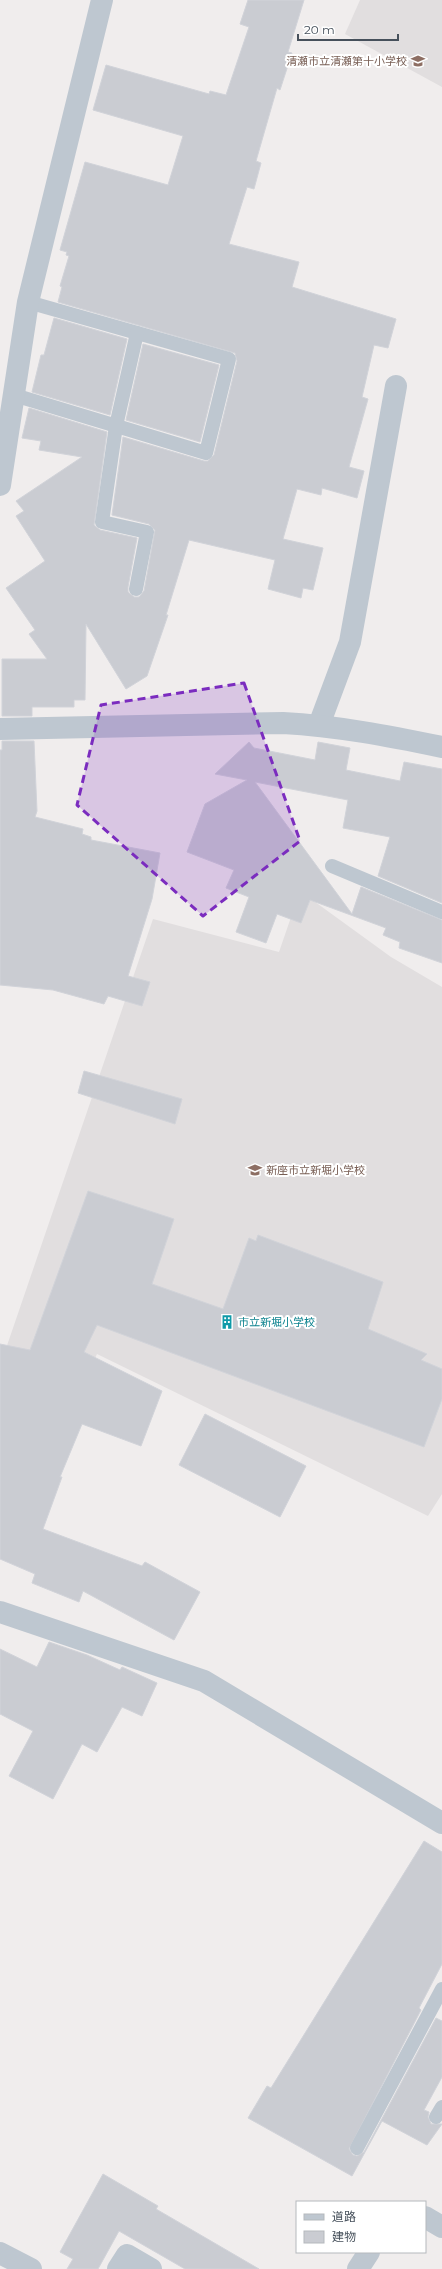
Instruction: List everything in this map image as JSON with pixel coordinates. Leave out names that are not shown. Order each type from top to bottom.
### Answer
[{"type":"street","points":[[0,485],[28,302],[102,0]]},
{"type":"street","points":[[319,725],[350,642],[396,386]]},
{"type":"street","points":[[0,729],[283,723],[319,725],[387,735],[442,747]]},
{"type":"street","points":[[0,1612],[204,1681],[442,1823]]},
{"type":"street","points":[[426,2218],[442,2227]]},
{"type":"street","points":[[0,2252],[31,2269]]},
{"type":"street","points":[[358,2269],[368,2253]]},
{"type":"street","points":[[118,2269],[127,2255],[151,2269]]},
{"type":"lane","points":[[14,395],[206,453],[229,359],[28,302]]},
{"type":"lane","points":[[136,589],[147,532],[102,522],[116,426],[137,333]]},
{"type":"lane","points":[[332,866],[442,912]]},
{"type":"lane","points":[[357,2148],[442,1990]]},
{"type":"highlighted area","points":[[244,683],[300,841],[203,916],[77,805],[101,705]]},
{"type":"shaded area","name":"清瀬市立清瀬第十小学校","points":[[360,0],[442,0],[442,87],[345,34]]},
{"type":"shaded area","name":"新座市立新堀小学校","points":[[300,891],[391,957],[442,987],[442,1494],[428,1516],[97,1354],[66,1419],[0,1366],[153,919],[279,952]]},
{"type":"building","points":[[248,0],[304,0],[288,52],[292,53],[280,90],[277,88],[256,161],[261,163],[254,189],[247,187],[229,244],[299,262],[292,287],[396,319],[388,348],[374,345],[362,397],[368,399],[349,467],[364,471],[357,498],[322,488],[321,495],[297,489],[283,539],[323,548],[313,590],[303,588],[301,598],[268,589],[275,560],[189,540],[166,615],[168,615],[147,676],[126,689],[86,624],[85,700],[74,700],[74,707],[32,707],[32,716],[2,716],[2,659],[47,659],[29,634],[35,630],[6,588],[45,561],[16,516],[24,511],[16,501],[82,457],[39,450],[41,441],[22,438],[29,408],[107,432],[94,525],[100,530],[137,538],[128,587],[128,592],[134,597],[139,597],[144,591],[155,530],[149,524],[112,515],[123,437],[204,461],[208,461],[214,455],[237,361],[235,353],[58,302],[62,287],[60,286],[69,256],[66,255],[67,252],[60,250],[85,162],[168,185],[183,136],[93,110],[106,65],[209,94],[210,91],[226,95],[249,27],[240,24]]},
{"type":"building","points":[[54,318],[127,339],[110,415],[32,392],[41,355],[44,355]]},
{"type":"building","points":[[143,344],[219,365],[200,442],[126,420]]},
{"type":"building","points":[[2,741],[34,741],[37,811],[35,817],[83,829],[82,834],[91,837],[91,840],[160,853],[152,899],[128,976],[150,982],[142,1006],[108,996],[104,1004],[53,990],[0,985],[0,750],[2,750]]},
{"type":"building","points":[[249,742],[254,748],[315,760],[318,742],[350,748],[346,770],[400,781],[404,762],[442,769],[442,903],[378,876],[390,837],[343,828],[348,800],[255,782],[352,914],[361,887],[442,920],[442,963],[399,948],[400,942],[383,935],[386,928],[310,900],[301,923],[277,914],[266,943],[236,932],[249,897],[226,888],[234,870],[187,852],[205,804],[247,780],[215,774]]},
{"type":"building","points":[[84,1071],[182,1099],[175,1124],[78,1093]]},
{"type":"building","points":[[88,1191],[174,1219],[152,1284],[223,1309],[249,1238],[256,1241],[258,1235],[383,1282],[368,1329],[427,1354],[421,1360],[442,1369],[442,1399],[424,1447],[97,1325],[84,1352],[162,1391],[141,1446],[82,1424],[60,1477],[62,1477],[43,1529],[142,1566],[145,1562],[200,1592],[174,1640],[83,1591],[79,1602],[32,1583],[35,1574],[0,1559],[0,1344],[30,1350]]},
{"type":"building","points":[[205,1414],[306,1466],[280,1517],[179,1465]]},
{"type":"building","points":[[49,1642],[87,1655],[120,1670],[122,1667],[157,1683],[142,1716],[122,1707],[97,1752],[82,1744],[53,1799],[9,1776],[33,1731],[0,1714],[0,1649],[37,1667]]},
{"type":"building","points":[[424,1841],[442,1852],[442,1964],[419,2008],[421,2010],[349,2149],[353,2155],[357,2156],[364,2152],[436,2018],[442,2021],[442,2077],[424,2110],[429,2112],[428,2117],[431,2124],[442,2124],[427,2145],[382,2121],[352,2176],[248,2118],[267,2086],[271,2088]]},
{"type":"building","points":[[103,2174],[158,2206],[156,2209],[259,2269],[185,2269],[119,2231],[98,2269],[67,2269],[73,2259],[60,2252]]},
{"type":"place","name":"清瀬市立清瀬第十小学校","points":[[418,61]]},
{"type":"place","name":"新座市立新堀小学校","points":[[255,1170]]},
{"type":"place","name":"市立新堀小学校","points":[[227,1322]]}]
